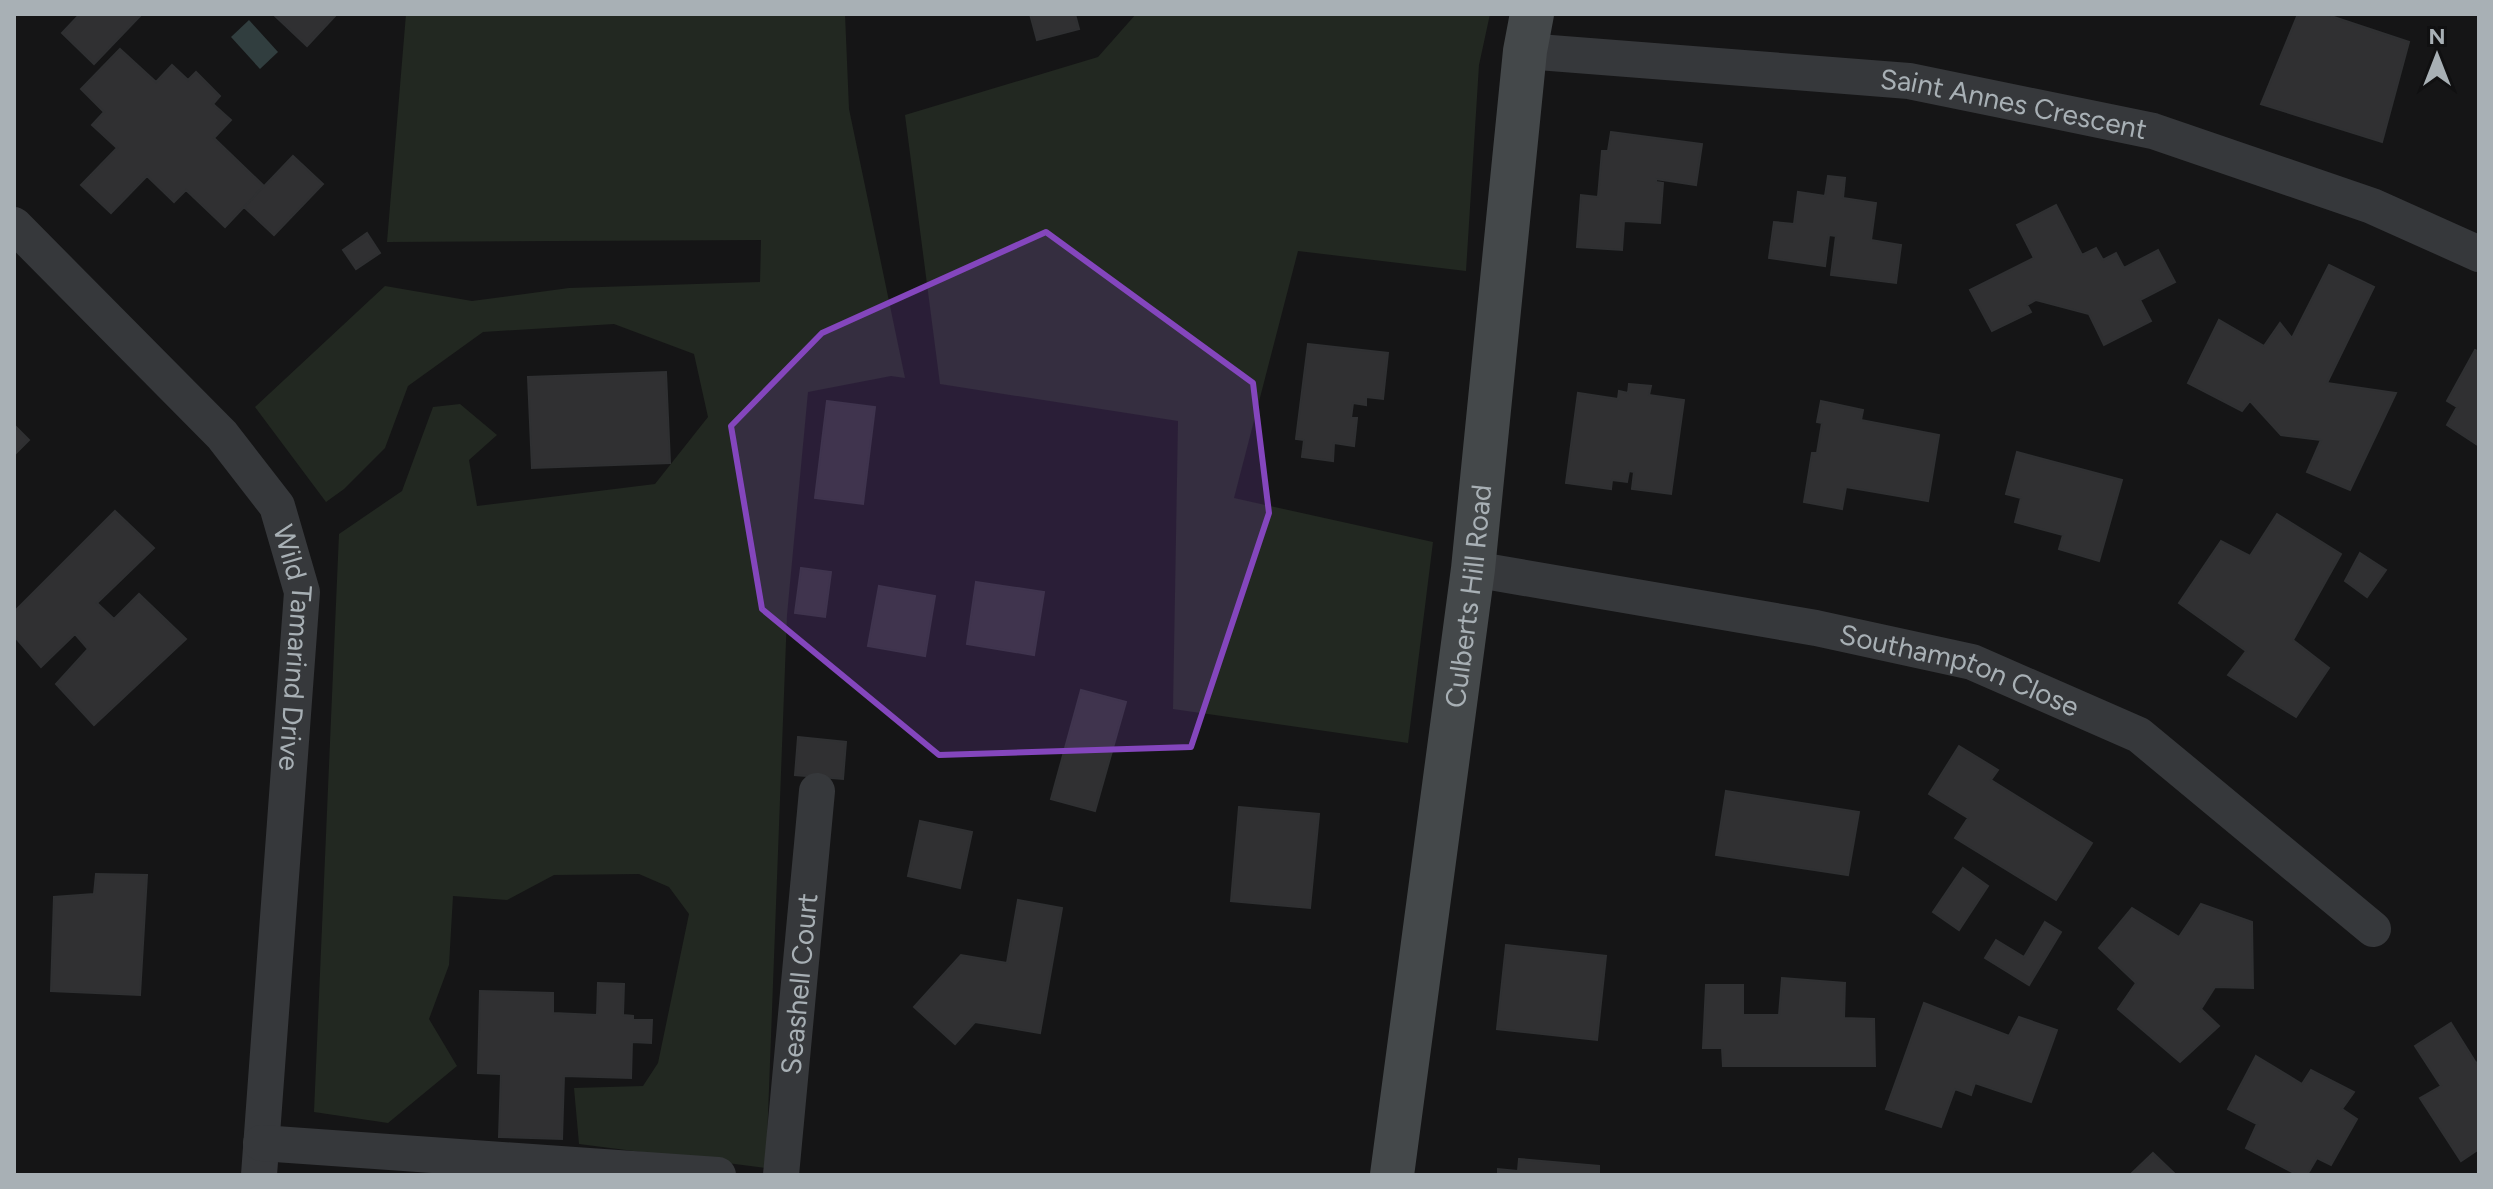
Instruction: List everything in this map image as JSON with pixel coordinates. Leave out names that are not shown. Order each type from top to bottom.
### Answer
[{"type":"street","name":"Saint Annes Crescent","points":[[1528,33],[1909,81],[2153,131],[2372,206],[2479,254]]},
{"type":"street","name":"Culberts Hill Road","points":[[1392,1175],[1473,569],[1528,33]]},
{"type":"street","name":"Wild Tamarind Drive","points":[[14,225],[222,435],[277,506],[302,592],[260,1159]]},
{"type":"street","name":"Southampton Close","points":[[1473,569],[1816,628],[1972,662],[2139,735],[2373,929]]},
{"type":"street","name":"Seashell Court","points":[[781,1175],[817,791]]},
{"type":"street","points":[[260,1159],[718,1175]]},
{"type":"highlighted area","points":[[1046,232],[1253,383],[1269,513],[1191,747],[939,755],[762,609],[731,426],[822,333]]},
{"type":"shaded area","points":[[406,14],[845,14],[849,109],[905,378],[891,376],[808,392],[787,615],[766,1168],[579,1144],[574,1088],[643,1086],[658,1063],[689,914],[669,887],[639,874],[554,875],[507,900],[453,896],[449,965],[429,1019],[457,1066],[388,1123],[314,1112],[339,534],[402,491],[433,407],[460,404],[497,435],[469,460],[477,506],[655,484],[708,417],[694,354],[614,324],[483,332],[408,386],[385,448],[344,489],[326,502],[255,407],[385,286],[472,301],[569,288],[760,282],[761,240],[387,242]]},
{"type":"shaded area","points":[[1136,14],[1490,14],[1479,65],[1466,271],[1298,251],[1234,498],[1433,542],[1408,743],[1173,709],[1178,421],[940,384],[905,115],[1098,57]]},
{"type":"shaded area","points":[[249,20],[278,52],[260,69],[231,37]]},
{"type":"building","points":[[80,14],[142,14],[94,64],[62,33]]},
{"type":"building","points":[[273,14],[333,14],[335,16],[307,46]]},
{"type":"building","points":[[1030,14],[1075,14],[1079,29],[1037,40]]},
{"type":"building","points":[[2298,14],[2325,14],[2409,42],[2382,142],[2261,104]]},
{"type":"building","points":[[120,49],[156,82],[172,65],[188,80],[196,72],[220,96],[213,104],[231,120],[214,138],[264,186],[225,227],[186,190],[174,202],[147,176],[111,213],[81,185],[117,148],[92,125],[104,112],[81,89]]},
{"type":"building","points":[[1611,132],[1702,144],[1696,185],[1656,179],[1656,182],[1663,183],[1660,223],[1624,221],[1622,250],[1577,247],[1581,195],[1598,197],[1602,151],[1608,151]]},
{"type":"building","points":[[293,156],[323,184],[274,235],[244,207]]},
{"type":"building","points":[[1828,176],[1845,178],[1843,198],[1876,203],[1871,240],[1901,245],[1896,283],[1831,275],[1836,236],[1829,235],[1825,266],[1769,258],[1774,222],[1794,224],[1798,192],[1825,196]]},
{"type":"building","points":[[2056,205],[2082,255],[2096,248],[2103,260],[2116,253],[2124,268],[2158,250],[2175,282],[2140,300],[2151,321],[2104,345],[2089,314],[2036,300],[2027,305],[2031,312],[1992,331],[1970,290],[2034,258],[2017,225]]},
{"type":"building","points":[[367,233],[380,253],[356,269],[343,250]]},
{"type":"building","points":[[2329,265],[2374,287],[2327,383],[2396,393],[2350,490],[2307,472],[2321,440],[2281,435],[2250,401],[2242,411],[2188,383],[2219,320],[2264,346],[2280,323],[2292,338]]},
{"type":"building","points":[[1308,344],[1388,353],[1383,399],[1366,397],[1366,405],[1353,403],[1351,418],[1357,418],[1354,446],[1334,443],[1333,461],[1302,457],[1304,440],[1296,439]]},
{"type":"building","points":[[2475,350],[2479,352],[2479,446],[2447,425],[2457,407],[2447,401]]},
{"type":"building","points":[[666,372],[670,463],[532,468],[528,377]]},
{"type":"building","points":[[1629,384],[1651,386],[1649,395],[1684,400],[1671,494],[1632,489],[1634,472],[1629,471],[1627,482],[1612,480],[1611,489],[1566,483],[1578,393],[1618,399],[1619,391],[1628,393]]},
{"type":"building","points":[[827,401],[875,407],[863,504],[815,498]]},
{"type":"building","points":[[1821,401],[1863,410],[1861,420],[1939,435],[1928,501],[1846,487],[1842,509],[1804,502],[1812,453],[1817,453],[1822,423],[1817,422]]},
{"type":"building","points":[[14,425],[29,440],[14,455]]},
{"type":"building","points":[[2017,452],[2122,480],[2099,561],[2059,549],[2063,535],[2015,522],[2021,498],[2006,494]]},
{"type":"building","points":[[115,511],[154,548],[97,603],[114,619],[139,594],[186,639],[94,725],[56,684],[88,649],[75,634],[41,667],[14,636],[14,612]]},
{"type":"building","points":[[2277,514],[2341,554],[2293,640],[2329,668],[2296,717],[2228,675],[2246,651],[2179,603],[2221,541],[2250,556]]},
{"type":"building","points":[[2360,553],[2386,570],[2367,597],[2345,581]]},
{"type":"building","points":[[801,568],[831,572],[825,617],[795,613]]},
{"type":"building","points":[[976,582],[1044,592],[1034,655],[967,644]]},
{"type":"building","points":[[879,586],[935,596],[925,656],[868,646]]},
{"type":"building","points":[[1081,690],[1126,702],[1095,811],[1051,799]]},
{"type":"building","points":[[798,737],[846,742],[843,779],[795,775]]},
{"type":"building","points":[[1959,746],[1998,770],[1991,780],[2092,843],[2056,900],[1955,838],[1968,818],[1929,794]]},
{"type":"building","points":[[1726,791],[1859,812],[1848,875],[1716,855]]},
{"type":"building","points":[[1239,807],[1319,814],[1310,908],[1231,901]]},
{"type":"building","points":[[920,821],[972,832],[960,888],[908,876]]},
{"type":"building","points":[[1963,868],[1988,886],[1959,930],[1933,912]]},
{"type":"building","points":[[96,874],[147,875],[140,995],[51,991],[54,897],[94,894]]},
{"type":"building","points":[[1018,900],[1062,908],[1040,1033],[975,1022],[955,1044],[914,1007],[961,955],[1007,963]]},
{"type":"building","points":[[2201,904],[2252,922],[2253,988],[2215,987],[2201,1009],[2219,1026],[2180,1062],[2118,1009],[2136,983],[2099,948],[2132,908],[2179,937]]},
{"type":"building","points":[[2045,922],[2061,932],[2029,985],[1985,958],[1996,940],[2024,957]]},
{"type":"building","points":[[1506,945],[1606,956],[1597,1040],[1497,1029]]},
{"type":"building","points":[[1782,978],[1845,983],[1844,1018],[1874,1019],[1875,1066],[1723,1066],[1722,1048],[1703,1048],[1706,985],[1743,985],[1743,1015],[1779,1015]]},
{"type":"building","points":[[598,983],[624,984],[623,1015],[633,1016],[633,1020],[652,1020],[651,1043],[632,1042],[631,1078],[564,1076],[562,1139],[499,1137],[501,1074],[478,1073],[480,991],[553,993],[553,1013],[597,1015]]},
{"type":"building","points":[[1924,1003],[2009,1036],[2019,1017],[2057,1030],[2031,1102],[1975,1083],[1971,1095],[1955,1089],[1941,1127],[1886,1109]]},
{"type":"building","points":[[2451,1023],[2476,1063],[2479,1061],[2479,1149],[2461,1161],[2420,1098],[2441,1086],[2415,1046]]},
{"type":"building","points":[[2256,1056],[2302,1084],[2311,1070],[2354,1092],[2342,1109],[2357,1119],[2331,1165],[2317,1158],[2307,1175],[2298,1175],[2246,1148],[2257,1124],[2228,1109]]},
{"type":"building","points":[[2153,1153],[2176,1175],[2130,1175]]},
{"type":"building","points":[[1519,1159],[1599,1166],[1599,1175],[1498,1175],[1498,1169],[1518,1171]]}]
